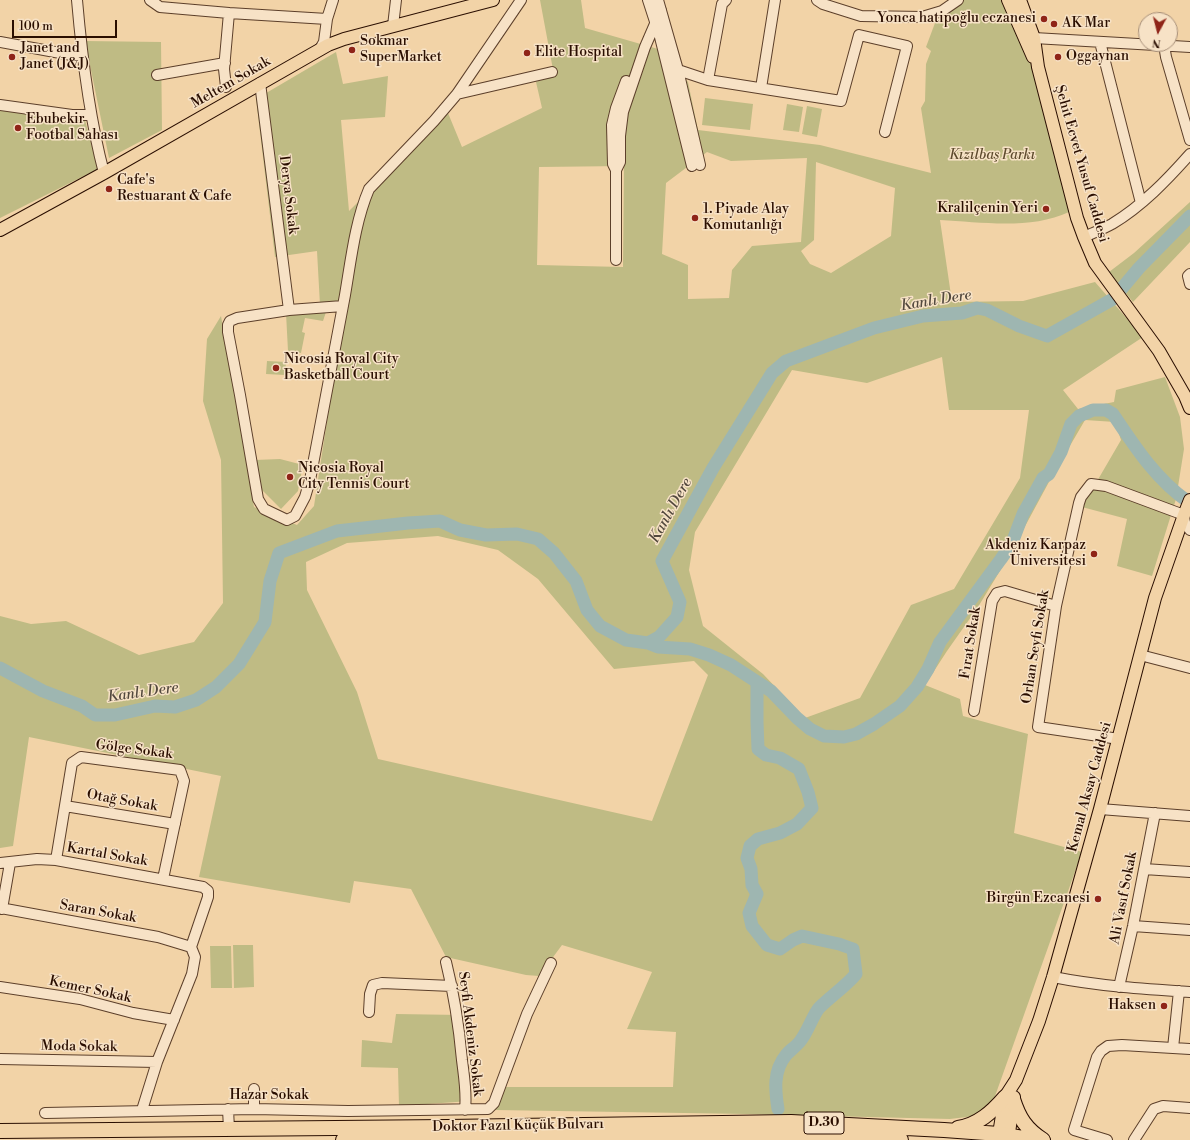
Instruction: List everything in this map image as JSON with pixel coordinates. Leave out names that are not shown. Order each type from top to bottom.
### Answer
[{"type":"highway","points":[[944,1130],[964,1127],[978,1122],[1009,1098],[1024,1124],[1034,1134],[1044,1140]]},
{"type":"highway","name":"Doktor Fazıl Küçük Bulvarı","points":[[0,1131],[447,1127],[793,1128],[944,1130],[1035,1140]]},
{"type":"highway","name":"Doktor Fazıl Küçük Bulvarı","points":[[344,1140],[769,1128]]},
{"type":"highway","name":"Doktor Fazıl Küçük Bulvarı","points":[[793,1128],[834,1136],[901,1140]]},
{"type":"main road","name":"Meltem Sokak","points":[[0,230],[104,173],[328,45],[344,39],[393,26],[456,5],[493,0]]},
{"type":"main road","name":"Şehit Ecvet Yusuf Caddesi","points":[[1008,0],[1038,67]]},
{"type":"main road","name":"Şehit Ecvet Yusuf Caddesi","points":[[1020,0],[1034,38],[1038,67],[1084,237],[1097,268],[1159,351],[1182,390],[1190,408]]},
{"type":"main road","name":"Kemal Aksay Caddesi","points":[[1003,1137],[1009,1098],[1039,1021],[1053,977],[1100,809],[1155,598],[1190,500]]},
{"type":"street","points":[[76,0],[82,57],[91,115],[104,173]]},
{"type":"street","points":[[150,0],[160,7],[327,23]]},
{"type":"street","points":[[320,49],[324,42],[333,0]]},
{"type":"street","points":[[393,26],[396,0]]},
{"type":"street","points":[[343,306],[289,310],[237,318],[230,321],[228,332],[258,499],[264,509],[287,520],[295,516],[305,497],[310,480],[343,306],[356,232],[364,199],[369,189],[434,121],[457,94],[521,0]]},
{"type":"street","points":[[658,0],[696,166]]},
{"type":"street","points":[[708,80],[722,4],[726,0]]},
{"type":"street","points":[[761,88],[775,0]]},
{"type":"street","points":[[817,0],[824,4],[861,16],[922,17],[942,11],[958,0]]},
{"type":"street","points":[[649,4],[673,70]]},
{"type":"street","points":[[616,170],[613,164],[612,125],[616,108],[648,22],[649,4]]},
{"type":"street","points":[[616,260],[616,170],[620,162],[620,136],[623,112],[645,47],[661,10]]},
{"type":"street","points":[[226,87],[225,62],[229,13]]},
{"type":"street","points":[[327,23],[330,32],[335,36],[344,39]]},
{"type":"street","points":[[673,70],[708,80],[841,101],[859,35],[907,46],[885,132]]},
{"type":"street","points":[[1034,38],[1138,44]]},
{"type":"street","points":[[0,42],[82,57]]},
{"type":"street","points":[[1100,42],[1141,203]]},
{"type":"street","points":[[1178,46],[1190,47]]},
{"type":"street","points":[[1165,52],[1190,140]]},
{"type":"street","points":[[157,75],[225,62]]},
{"type":"street","points":[[457,94],[552,72]]},
{"type":"street","name":"Derya Sokak","points":[[260,83],[289,310]]},
{"type":"street","points":[[0,105],[72,115],[91,115]]},
{"type":"street","points":[[1084,237],[1112,224],[1141,203],[1158,189],[1190,154]]},
{"type":"street","name":"Orhan Seyfi Sokak","points":[[1118,739],[1038,727],[1056,606],[1079,503],[1081,497],[1091,484],[1106,486],[1184,515]]},
{"type":"street","points":[[1184,515],[1185,523],[1190,530]]},
{"type":"street","name":"Fırat Sokak","points":[[974,711],[992,601],[997,594],[1005,591],[1056,606]]},
{"type":"street","points":[[1140,655],[1190,668]]},
{"type":"street","name":"Gölge Sokak","points":[[56,860],[72,763],[81,757],[180,770],[184,781],[163,879]]},
{"type":"street","name":"Otağ Sokak","points":[[65,806],[175,824]]},
{"type":"street","points":[[1100,809],[1190,816]]},
{"type":"street","name":"Ali Vasıf Sokak","points":[[1119,987],[1133,926],[1155,814]]},
{"type":"street","name":"Kartal Sokak","points":[[5,863],[19,860],[56,860],[203,886],[208,891],[208,897],[191,947]]},
{"type":"street","points":[[1,909],[5,863]]},
{"type":"street","points":[[1144,869],[1190,872]]},
{"type":"street","name":"Saran Sokak","points":[[1,909],[158,937],[191,947]]},
{"type":"street","points":[[1133,926],[1190,930]]},
{"type":"street","points":[[142,1110],[157,1062],[192,974],[195,957],[191,947]]},
{"type":"street","name":"Seyfi Akdeniz Sokak","points":[[446,962],[452,986],[460,1043],[466,1098],[464,1110]]},
{"type":"street","name":"Hazar Sokak","points":[[45,1113],[228,1109],[348,1111],[488,1109],[494,1103],[526,1014],[551,963]]},
{"type":"street","points":[[1053,977],[1082,983],[1190,992]]},
{"type":"street","points":[[369,1012],[370,994],[373,985],[382,983],[452,986]]},
{"type":"street","name":"Kemer Sokak","points":[[0,987],[80,999],[134,1013],[174,1020]]},
{"type":"street","points":[[1173,1048],[1179,991]]},
{"type":"street","points":[[1107,1140],[1074,1130],[1097,1057],[1101,1051],[1108,1046],[1122,1045],[1190,1049]]},
{"type":"street","name":"Moda Sokak","points":[[0,1059],[157,1062]]},
{"type":"street","points":[[254,1089],[254,1109]]},
{"type":"street","points":[[1134,1140],[1154,1109],[1163,1106],[1190,1108]]},
{"type":"street","points":[[228,1109],[229,1129]]},
{"type":"street","points":[[441,1110],[447,1127]]},
{"type":"green space","name":"Kızılbaş Parkı","points":[[540,0],[581,0],[585,28],[658,49],[688,82],[698,130],[820,145],[931,173],[921,108],[925,101],[926,64],[931,51],[926,47],[935,23],[957,6],[961,0],[1010,0],[1034,67],[1052,135],[1069,212],[1054,218],[1039,221],[1006,224],[940,220],[952,302],[1023,301],[1095,282],[1143,337],[1063,390],[1078,409],[1114,402],[1116,390],[1165,377],[1180,417],[1184,449],[1176,499],[1152,576],[1117,566],[1127,519],[1082,507],[1121,440],[1115,422],[1085,420],[1050,480],[1009,556],[978,607],[925,685],[960,699],[963,716],[1028,734],[1014,833],[1082,852],[994,1099],[975,1116],[950,1119],[495,1110],[502,1087],[673,1087],[676,1032],[627,1029],[652,972],[562,945],[539,976],[526,975],[446,957],[411,889],[354,881],[350,903],[199,877],[221,776],[29,737],[13,846],[0,848],[0,616],[31,624],[66,621],[139,655],[194,642],[223,603],[221,460],[203,401],[207,339],[221,316],[254,507],[297,525],[314,506],[345,303],[320,305],[317,251],[275,257],[256,99],[336,52],[343,84],[388,76],[385,117],[341,120],[349,211],[448,113],[462,147],[542,108],[536,82],[554,75]],"holes":[[[707,152],[731,161],[807,158],[801,242],[752,246],[732,270],[729,298],[688,299],[688,265],[662,254],[666,183]],[[816,162],[895,188],[891,236],[831,273],[810,264],[801,251],[814,240]],[[624,166],[623,267],[537,265],[539,167]],[[942,357],[949,410],[1029,410],[1020,478],[954,589],[911,605],[860,698],[805,718],[763,674],[703,626],[689,570],[695,532],[792,370],[867,383]],[[438,536],[498,550],[538,579],[614,669],[694,661],[708,675],[652,821],[378,759],[357,692],[307,590],[306,562],[347,543]]]},
{"type":"green space","points":[[85,41],[161,42],[162,130],[109,158]]},
{"type":"green space","points":[[705,98],[753,104],[750,130],[702,125]]},
{"type":"green space","points":[[787,104],[803,107],[799,132],[783,130]]},
{"type":"green space","points":[[807,106],[822,109],[817,137],[802,134]]},
{"type":"green space","points":[[0,108],[85,120],[98,169],[0,218]]},
{"type":"green space","points":[[1190,202],[1190,242],[1133,302],[1109,272],[1134,253]]},
{"type":"green space","points":[[327,309],[323,321],[305,318],[302,332],[305,333],[301,353],[288,351],[286,313]]},
{"type":"green space","name":"Nicosia Royal City Basketball Court","points":[[267,361],[286,362],[285,375],[266,374]]},
{"type":"green space","points":[[280,459],[303,465],[298,491],[281,509],[260,488],[255,460]]},
{"type":"green space","points":[[233,945],[253,945],[254,987],[234,988]]},
{"type":"green space","points":[[210,946],[231,946],[232,988],[211,988]]},
{"type":"green space","points":[[396,1014],[461,1015],[470,1101],[399,1106],[398,1068],[361,1067],[362,1040],[392,1043]]},
{"type":"waterway","name":"Kanlı Dere","points":[[0,668],[43,691],[82,706],[95,715],[115,715],[155,706],[175,707],[196,700],[216,687],[239,664],[265,622],[270,581],[279,553],[337,531],[440,521],[460,530],[486,535],[517,534],[538,539],[554,553],[576,581],[587,610],[600,626],[626,640],[648,643],[659,637],[677,617],[680,602],[662,561],[713,468],[772,373],[786,361],[874,328],[923,316],[962,313],[977,308],[987,310],[1019,326],[1047,336],[1113,299],[1139,268],[1190,216]]},
{"type":"waterway","points":[[648,643],[658,647],[690,649],[709,655],[731,665],[771,691],[797,718],[810,729],[824,736],[844,737],[856,734],[874,724],[900,706],[917,687],[928,669],[940,642],[1012,543],[1023,514],[1043,478],[1049,474],[1061,452],[1071,424],[1079,416],[1093,410],[1106,410],[1113,414],[1147,463],[1167,484],[1190,503]]},
{"type":"waterway","points":[[757,682],[758,749],[766,755],[780,758],[799,769],[808,792],[812,808],[797,824],[780,833],[758,839],[750,846],[747,858],[751,869],[752,885],[757,894],[749,913],[752,926],[767,945],[780,949],[802,936],[839,944],[853,949],[856,974],[819,1008],[801,1040],[782,1061],[776,1081],[778,1109]]},
{"type":"waterway","points":[[778,1109],[779,1117]]},
{"type":"place","name":"Yonca hatipoğlu eczanesi","points":[[1044,19]]},
{"type":"place","name":"AK Mar","points":[[1054,24]]},
{"type":"place","name":"Sokmar SuperMarket","points":[[352,50]]},
{"type":"place","name":"Elite Hospital","points":[[527,53]]},
{"type":"place","name":"Janet and Janet (J&J)","points":[[12,57]]},
{"type":"place","name":"Oggaynan","points":[[1058,57]]},
{"type":"place","name":"Ebubekir Footbal Sahası","points":[[18,128]]},
{"type":"place","name":"Cafe's Restuarant & Cafe","points":[[109,189]]},
{"type":"place","name":"Kralilçenin Yeri","points":[[1046,209]]},
{"type":"place","name":"1. Piyade Alay Komutanlığı","points":[[695,218]]},
{"type":"place","name":"Nicosia Royal City Basketball Court","points":[[276,368]]},
{"type":"place","name":"Nicosia Royal City Tennis Court","points":[[290,477]]},
{"type":"place","name":"Akdeniz Karpaz Üniversitesi","points":[[1094,554]]},
{"type":"place","name":"Birgün Ezcanesi","points":[[1098,899]]},
{"type":"place","name":"Haksen","points":[[1164,1006]]}]
